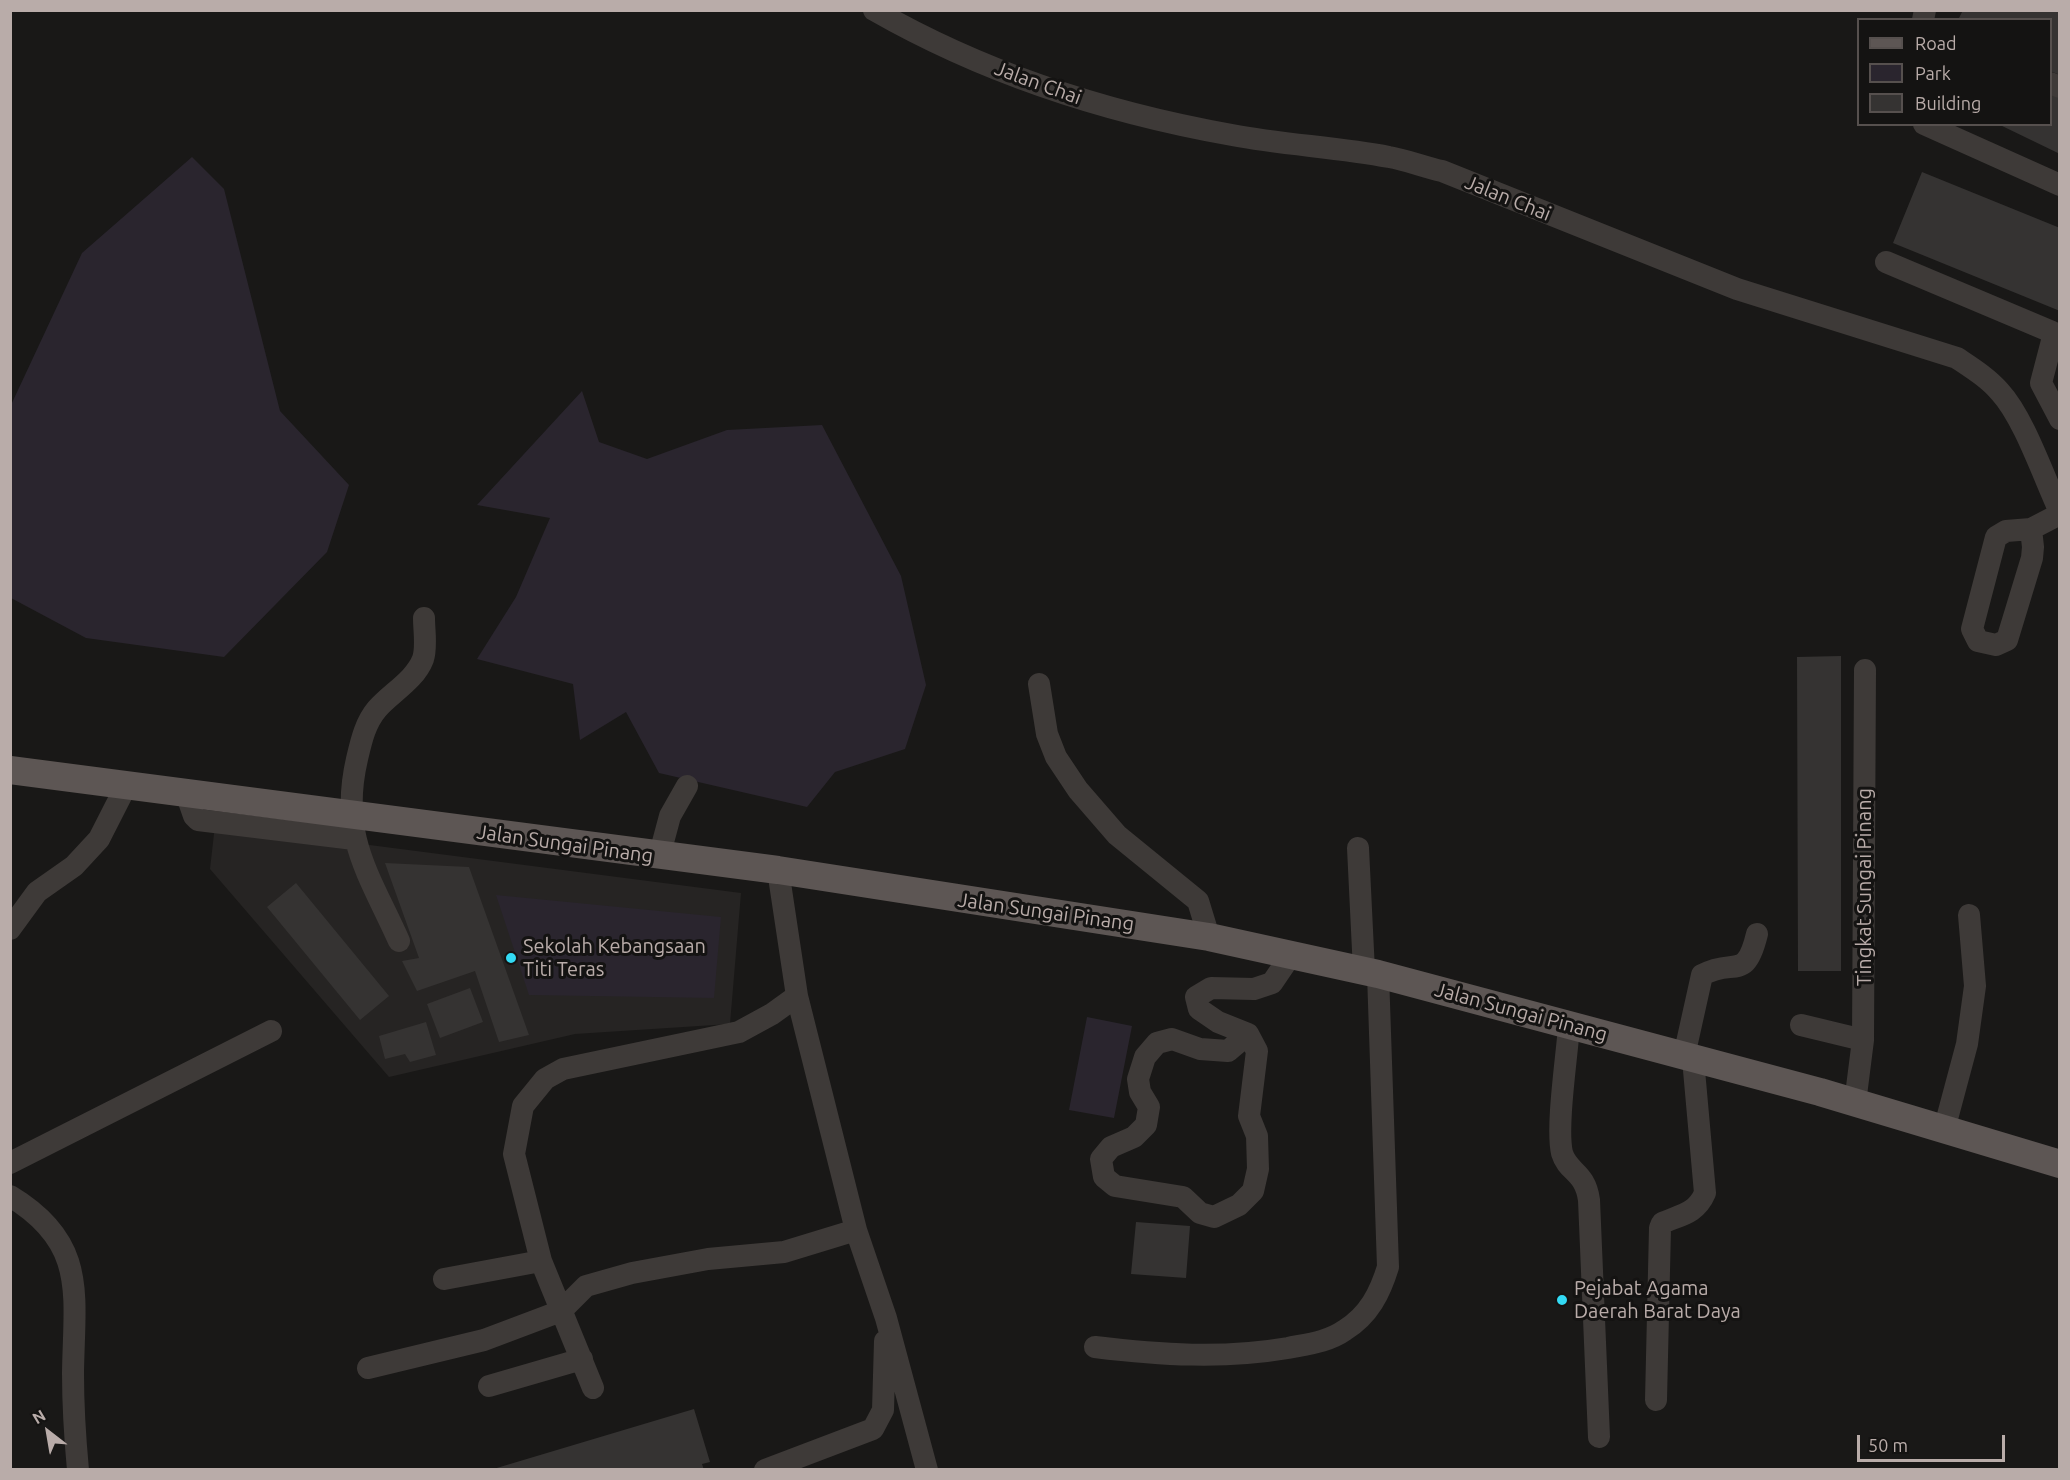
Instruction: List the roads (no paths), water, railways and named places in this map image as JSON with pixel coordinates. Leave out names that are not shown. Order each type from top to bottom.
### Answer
[{"type":"main road","name":"Jalan Sungai Pinang","points":[[10,770],[186,793],[352,827],[659,856],[778,870],[1209,937],[1371,972],[1855,1103],[2060,1164]]},
{"type":"street","name":"Jalan Chai","points":[[874,10],[920,36],[1013,76],[1083,100],[1232,135],[1392,158],[1442,171],[1737,289],[1957,358],[1984,376],[2002,393],[2019,423],[2060,513]]},
{"type":"street","points":[[1928,126],[2060,185]]},
{"type":"street","points":[[1886,262],[2052,332],[2054,337],[2041,383],[2060,419]]},
{"type":"street","points":[[2031,529],[2034,547],[2032,558],[2007,640],[1996,645],[1977,641],[1972,629],[1996,537],[2006,531],[2031,529],[2060,513]]},
{"type":"street","points":[[399,940],[352,827],[356,765],[369,720],[417,669],[423,658],[424,618]]},
{"type":"street","name":"Tingkat Sungai Pinang","points":[[1855,1103],[1863,1040],[1865,670]]},
{"type":"street","points":[[1039,684],[1047,735],[1056,757],[1078,790],[1117,835],[1197,901],[1209,937]]},
{"type":"street","points":[[10,929],[37,892],[74,866],[99,839],[126,786]]},
{"type":"street","points":[[659,856],[670,816],[687,786]]},
{"type":"street","points":[[1095,1347],[1152,1354],[1208,1356],[1264,1352],[1320,1342],[1344,1331],[1365,1314],[1380,1292],[1388,1267],[1371,972],[1358,848]]},
{"type":"street","points":[[778,870],[797,996],[856,1230],[886,1318],[927,1470]]},
{"type":"street","points":[[1944,1130],[1966,1044],[1975,986],[1969,915]]},
{"type":"street","points":[[1656,1400],[1660,1228],[1662,1223],[1693,1211],[1700,1204],[1704,1193],[1689,1057],[1702,975],[1741,966],[1748,961],[1757,934]]},
{"type":"street","points":[[1248,1034],[1228,1052],[1200,1049],[1172,1039],[1157,1043],[1145,1057],[1138,1079],[1140,1092],[1149,1107],[1146,1125],[1134,1137],[1111,1147],[1101,1159],[1104,1177],[1115,1186],[1183,1197],[1200,1213],[1214,1217],[1239,1205],[1253,1191],[1258,1169],[1257,1136],[1249,1116],[1257,1051],[1248,1034],[1218,1022],[1198,1009],[1197,997],[1211,988],[1254,989],[1272,982],[1291,955]]},
{"type":"street","points":[[593,1388],[541,1261],[514,1154],[523,1106],[545,1078],[562,1069],[592,1060],[738,1032],[772,1014],[797,996]]},
{"type":"street","points":[[1802,1025],[1863,1040]]},
{"type":"street","points":[[1569,1026],[1560,1141],[1568,1164],[1580,1175],[1587,1187],[1589,1200],[1599,1437]]},
{"type":"street","points":[[10,1163],[271,1031]]},
{"type":"street","points":[[10,1196],[34,1210],[55,1234],[67,1255],[74,1281],[73,1374],[78,1470]]},
{"type":"street","points":[[368,1368],[484,1340],[561,1311],[586,1286],[632,1273],[708,1259],[784,1252],[856,1230]]},
{"type":"street","points":[[444,1278],[541,1261]]},
{"type":"street","points":[[765,1470],[873,1429],[883,1410],[886,1318]]},
{"type":"street","points":[[489,1386],[582,1359]]},
{"type":"place","name":"Sekolah Kebangsaan Titi Teras","points":[[511,958]]},
{"type":"place","name":"Pejabat Agama Daerah Barat Daya","points":[[1562,1300]]}]
